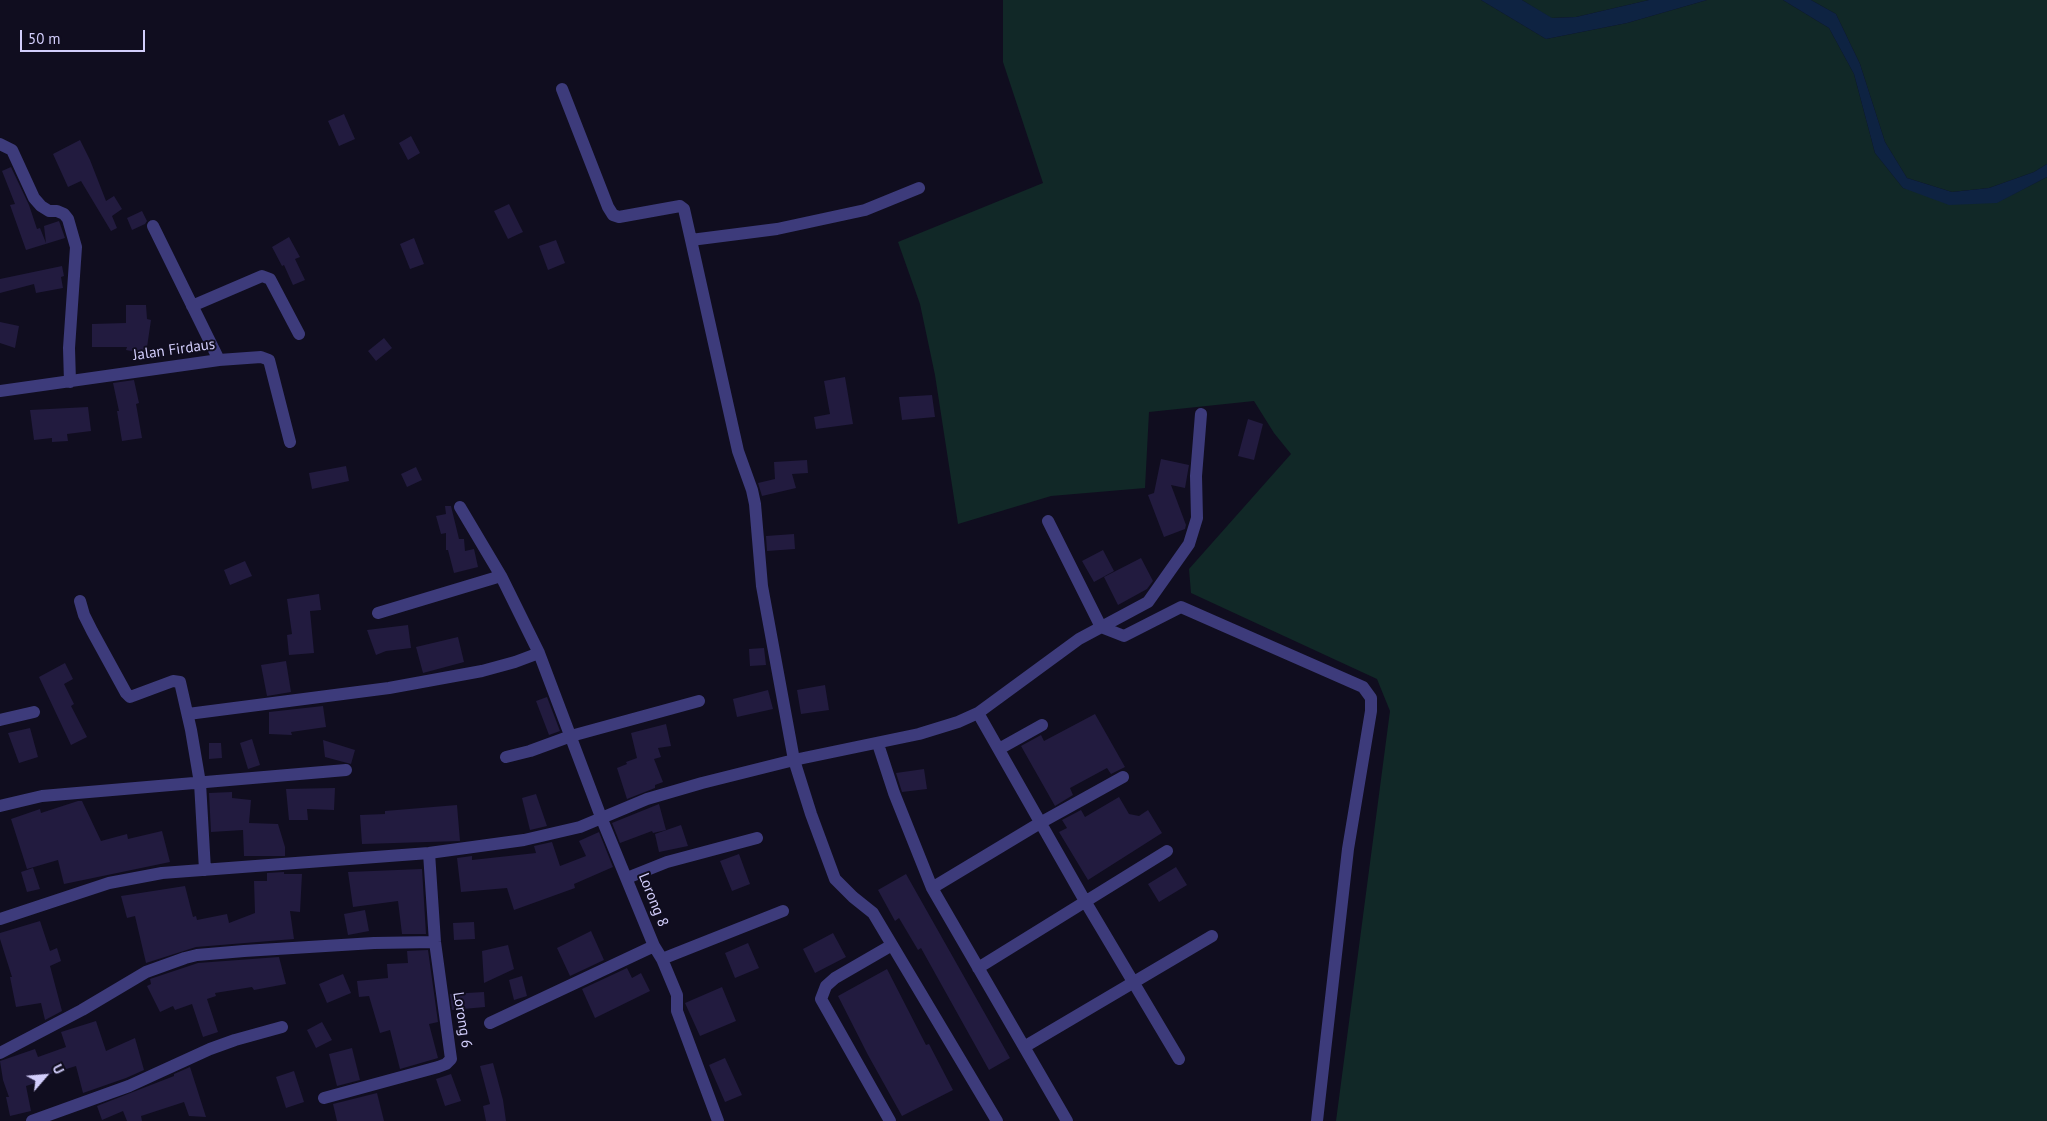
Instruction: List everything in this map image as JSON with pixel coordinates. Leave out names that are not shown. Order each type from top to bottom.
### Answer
[{"type":"street","points":[[562,89],[608,207],[613,215],[619,217],[680,206],[684,209],[738,451],[755,504],[762,586],[794,760],[811,814],[835,879],[873,913],[997,1121]]},
{"type":"street","points":[[0,144],[12,150],[34,198],[41,206],[49,211],[57,211],[64,214],[68,219],[76,247],[69,348],[70,382]]},
{"type":"street","points":[[692,240],[777,229],[865,210],[919,188]]},
{"type":"street","points":[[153,226],[219,360]]},
{"type":"street","points":[[192,306],[262,276],[270,279],[298,334]]},
{"type":"street","name":"Jalan Firdaus","points":[[0,391],[219,360],[262,356],[269,360],[290,442]]},
{"type":"street","points":[[0,919],[108,883],[162,873],[430,853],[524,840],[580,827],[647,799],[684,788],[794,760],[878,744],[958,722],[978,713],[1058,654],[1101,627],[1148,602],[1189,544],[1197,518],[1196,476],[1202,414]]},
{"type":"street","name":"Lorong 8","points":[[460,507],[501,576],[539,653],[601,817],[654,946],[662,959],[677,995],[677,1011],[718,1121]]},
{"type":"street","points":[[1048,521],[1101,627],[1124,636],[1181,607],[1363,687],[1371,698],[1371,711],[1348,850],[1317,1121]]},
{"type":"street","points":[[378,613],[501,576]]},
{"type":"street","points":[[80,601],[88,623],[126,693],[130,697],[173,681],[180,682],[188,714],[200,783],[205,870]]},
{"type":"street","points":[[188,714],[389,688],[482,671],[539,653]]},
{"type":"street","points":[[506,757],[530,751],[571,736],[698,701]]},
{"type":"street","points":[[0,720],[34,712]]},
{"type":"street","points":[[978,713],[1084,901],[1179,1059]]},
{"type":"street","points":[[999,749],[1042,725]]},
{"type":"street","points":[[878,744],[894,794],[932,888],[1067,1121]]},
{"type":"street","points":[[0,806],[42,796],[346,770]]},
{"type":"street","points":[[932,888],[1040,823],[1123,777]]},
{"type":"street","points":[[627,878],[667,862],[757,838]]},
{"type":"street","points":[[978,968],[1167,851]]},
{"type":"street","name":"Lorong 6","points":[[324,1098],[438,1067],[446,1064],[451,1059],[436,942],[430,853]]},
{"type":"street","points":[[662,959],[783,911]]},
{"type":"street","points":[[1024,1047],[1212,936]]},
{"type":"street","points":[[0,1053],[82,1010],[146,972],[196,955],[374,943],[436,942]]},
{"type":"street","points":[[890,1121],[821,999],[826,986],[835,978],[892,944]]},
{"type":"street","points":[[490,1023],[654,946]]},
{"type":"street","points":[[32,1121],[129,1086],[210,1049],[282,1027]]},
{"type":"green space","points":[[1003,0],[1481,0],[1546,39],[1627,23],[1707,0],[1783,0],[1829,28],[1854,74],[1875,153],[1903,188],[1996,203],[2047,177],[2047,1121],[1336,1121],[1390,711],[1377,679],[1191,593],[1189,569],[1291,454],[1274,433],[1254,401],[1149,412],[1145,488],[1051,496],[958,524],[935,375],[920,304],[898,242],[1043,183],[1003,62]]},
{"type":"green space","points":[[1522,0],[1649,0],[1576,17],[1551,18]]},
{"type":"green space","points":[[1811,0],[2047,0],[2047,164],[2034,172],[1989,188],[1952,192],[1907,178],[1885,142],[1860,64],[1836,14]]},
{"type":"water","points":[[1481,0],[1522,0],[1552,18],[1576,17],[1649,0],[1707,0],[1627,23],[1546,39]]},
{"type":"water","points":[[1783,0],[1811,0],[1836,14],[1860,64],[1885,142],[1907,178],[1952,192],[1989,188],[2034,172],[2047,164],[2047,177],[1997,203],[1949,205],[1903,188],[1875,153],[1854,74],[1829,28]]},
{"type":"building","points":[[344,114],[355,139],[339,146],[328,121]]},
{"type":"building","points":[[411,136],[420,153],[408,160],[399,143]]},
{"type":"building","points":[[80,140],[106,201],[114,196],[122,209],[112,216],[117,228],[111,231],[81,181],[68,187],[53,154]]},
{"type":"building","points":[[11,167],[29,205],[37,229],[40,228],[46,243],[44,226],[59,221],[65,238],[26,250],[10,205],[15,204],[2,171]]},
{"type":"building","points":[[509,204],[523,232],[508,239],[494,211]]},
{"type":"building","points":[[142,211],[147,221],[145,224],[132,230],[127,218]]},
{"type":"building","points":[[289,237],[300,257],[295,259],[305,280],[293,285],[284,265],[282,266],[272,247]]},
{"type":"building","points":[[414,238],[424,264],[410,269],[400,244]]},
{"type":"building","points":[[556,240],[565,263],[548,270],[539,246]]},
{"type":"building","points":[[62,266],[64,276],[61,277],[63,288],[36,293],[34,284],[0,293],[0,279]]},
{"type":"building","points":[[126,305],[146,305],[147,319],[151,320],[146,354],[126,350],[127,347],[92,347],[92,324],[126,323]]},
{"type":"building","points":[[0,322],[19,326],[15,348],[0,343]]},
{"type":"building","points":[[384,338],[392,348],[376,361],[368,351]]},
{"type":"building","points":[[845,377],[853,424],[816,429],[814,417],[830,414],[824,381]]},
{"type":"building","points":[[134,380],[139,403],[136,404],[142,438],[122,441],[117,411],[119,411],[113,383]]},
{"type":"building","points":[[932,395],[935,417],[902,420],[899,397]]},
{"type":"building","points":[[88,407],[91,431],[67,434],[68,441],[52,442],[52,438],[34,440],[30,410]]},
{"type":"building","points":[[1248,419],[1263,424],[1254,460],[1238,456]]},
{"type":"building","points":[[1161,459],[1189,465],[1185,488],[1171,485],[1186,525],[1185,529],[1164,537],[1148,495],[1154,493]]},
{"type":"building","points":[[807,460],[808,473],[792,474],[796,488],[762,496],[758,483],[775,479],[774,462]]},
{"type":"building","points":[[346,466],[349,481],[312,489],[309,473]]},
{"type":"building","points":[[416,467],[422,480],[407,487],[401,474]]},
{"type":"building","points":[[445,506],[451,506],[459,539],[464,539],[465,551],[474,549],[478,567],[454,573],[448,550],[446,550],[446,533],[441,534],[436,516],[446,514]]},
{"type":"building","points":[[794,534],[795,549],[767,551],[766,536]]},
{"type":"building","points":[[1103,550],[1114,571],[1094,582],[1082,561]]},
{"type":"building","points":[[1141,558],[1153,581],[1147,589],[1118,605],[1104,577]]},
{"type":"building","points":[[245,561],[252,576],[230,585],[224,570]]},
{"type":"building","points":[[319,594],[321,610],[310,611],[314,653],[289,655],[287,635],[292,634],[287,599]]},
{"type":"building","points":[[408,625],[411,648],[386,651],[376,655],[367,630]]},
{"type":"building","points":[[458,637],[464,662],[423,673],[416,647]]},
{"type":"building","points":[[764,648],[766,665],[750,666],[749,649]]},
{"type":"building","points":[[286,661],[291,692],[267,696],[261,665]]},
{"type":"building","points":[[65,663],[73,679],[64,684],[74,704],[71,706],[87,737],[71,745],[39,677]]},
{"type":"building","points":[[825,685],[829,710],[801,714],[797,690]]},
{"type":"building","points":[[768,690],[773,709],[737,717],[733,699]]},
{"type":"building","points":[[547,697],[560,731],[549,735],[536,701]]},
{"type":"building","points":[[323,706],[326,727],[291,732],[292,735],[269,734],[269,712]]},
{"type":"building","points":[[1095,714],[1125,767],[1111,774],[1107,768],[1070,788],[1073,795],[1055,806],[1021,746],[1041,735],[1044,741]]},
{"type":"building","points":[[666,724],[671,746],[658,748],[661,757],[654,759],[663,782],[655,785],[655,788],[627,799],[617,768],[637,758],[631,733]]},
{"type":"building","points":[[30,728],[38,757],[19,763],[8,733]]},
{"type":"building","points":[[252,739],[260,765],[248,769],[240,743]]},
{"type":"building","points":[[323,740],[355,750],[351,764],[325,757]]},
{"type":"building","points":[[209,743],[221,743],[222,758],[209,759]]},
{"type":"building","points":[[924,769],[927,789],[902,792],[896,773]]},
{"type":"building","points":[[335,788],[334,810],[307,809],[308,820],[289,820],[286,789]]},
{"type":"building","points":[[232,792],[232,798],[251,800],[249,823],[278,824],[285,847],[285,856],[244,856],[243,830],[211,832],[209,793]]},
{"type":"building","points":[[536,794],[547,826],[530,830],[522,798]]},
{"type":"building","points":[[1119,797],[1129,814],[1139,816],[1148,810],[1162,833],[1088,880],[1059,832],[1067,828],[1062,820],[1081,810],[1085,817]]},
{"type":"building","points":[[82,801],[101,841],[127,834],[128,839],[162,831],[170,862],[64,884],[58,860],[27,869],[11,819],[40,809],[41,813]]},
{"type":"building","points":[[659,804],[666,830],[653,833],[652,831],[620,843],[612,823]]},
{"type":"building","points":[[457,805],[460,841],[362,844],[360,815],[385,814],[385,811]]},
{"type":"building","points":[[681,825],[688,846],[659,852],[655,834]]},
{"type":"building","points":[[599,832],[613,867],[574,884],[575,888],[514,910],[507,888],[461,892],[457,858],[472,856],[472,860],[536,853],[534,846],[552,842],[560,866],[586,856],[579,841]]},
{"type":"building","points":[[739,854],[750,884],[732,891],[720,861]]},
{"type":"building","points":[[1176,867],[1187,885],[1159,902],[1148,884]]},
{"type":"building","points":[[33,868],[40,889],[27,892],[21,872]]},
{"type":"building","points":[[422,869],[426,934],[402,934],[398,901],[353,907],[348,872]]},
{"type":"building","points":[[284,872],[284,874],[302,874],[300,912],[290,911],[294,939],[196,947],[146,963],[135,916],[127,918],[121,896],[185,886],[193,917],[196,916],[197,920],[227,914],[229,923],[255,913],[254,881],[267,881],[267,873]]},
{"type":"building","points":[[906,874],[1010,1058],[989,1070],[921,948],[918,950],[899,918],[895,921],[878,890]]},
{"type":"building","points":[[365,910],[369,931],[348,935],[344,914]]},
{"type":"building","points":[[40,921],[50,951],[57,948],[61,961],[50,966],[62,1011],[45,1020],[41,1003],[16,1007],[10,977],[12,977],[0,939],[0,933]]},
{"type":"building","points":[[474,922],[475,939],[454,940],[453,923]]},
{"type":"building","points":[[591,931],[604,960],[570,976],[557,948]]},
{"type":"building","points":[[833,933],[846,957],[815,973],[803,949]]},
{"type":"building","points":[[748,943],[759,968],[735,978],[725,953]]},
{"type":"building","points":[[508,945],[514,969],[484,983],[482,951]]},
{"type":"building","points":[[428,950],[438,1022],[429,1024],[438,1058],[400,1069],[390,1030],[380,1033],[369,996],[359,997],[357,981],[388,978],[387,964],[408,963],[407,951]]},
{"type":"building","points":[[279,957],[286,984],[254,990],[252,987],[215,993],[216,996],[207,999],[218,1032],[203,1037],[192,1004],[175,1010],[173,1006],[160,1012],[147,986],[151,984],[150,979],[198,963]]},
{"type":"building","points":[[627,968],[632,978],[641,973],[650,991],[595,1018],[582,989]]},
{"type":"building","points":[[887,969],[926,1045],[929,1044],[953,1090],[902,1116],[838,996]]},
{"type":"building","points":[[343,974],[351,993],[327,1003],[319,984]]},
{"type":"building","points":[[522,976],[527,996],[514,1000],[509,980]]},
{"type":"building","points":[[722,987],[736,1021],[700,1036],[685,1003]]},
{"type":"building","points":[[484,992],[485,1007],[452,1010],[450,994]]},
{"type":"building","points":[[96,1021],[106,1051],[135,1038],[144,1070],[83,1093],[76,1066],[44,1076],[45,1080],[26,1086],[31,1111],[10,1116],[6,1097],[9,1097],[3,1080],[0,1061],[35,1049],[38,1057],[66,1047],[61,1032]]},
{"type":"building","points":[[322,1022],[332,1040],[316,1048],[307,1030]]},
{"type":"building","points":[[352,1048],[360,1080],[337,1086],[329,1054]]},
{"type":"building","points":[[725,1058],[742,1095],[725,1102],[709,1065]]},
{"type":"building","points":[[493,1063],[503,1100],[506,1121],[486,1121],[483,1106],[490,1104],[480,1066]]},
{"type":"building","points":[[190,1067],[206,1117],[189,1116],[184,1102],[141,1116],[142,1121],[127,1121],[123,1111],[102,1120],[97,1106],[174,1076],[174,1074]]},
{"type":"building","points":[[294,1071],[304,1102],[286,1108],[276,1077]]},
{"type":"building","points":[[451,1074],[461,1101],[445,1106],[436,1079]]},
{"type":"building","points":[[377,1093],[384,1121],[337,1121],[333,1104]]}]
